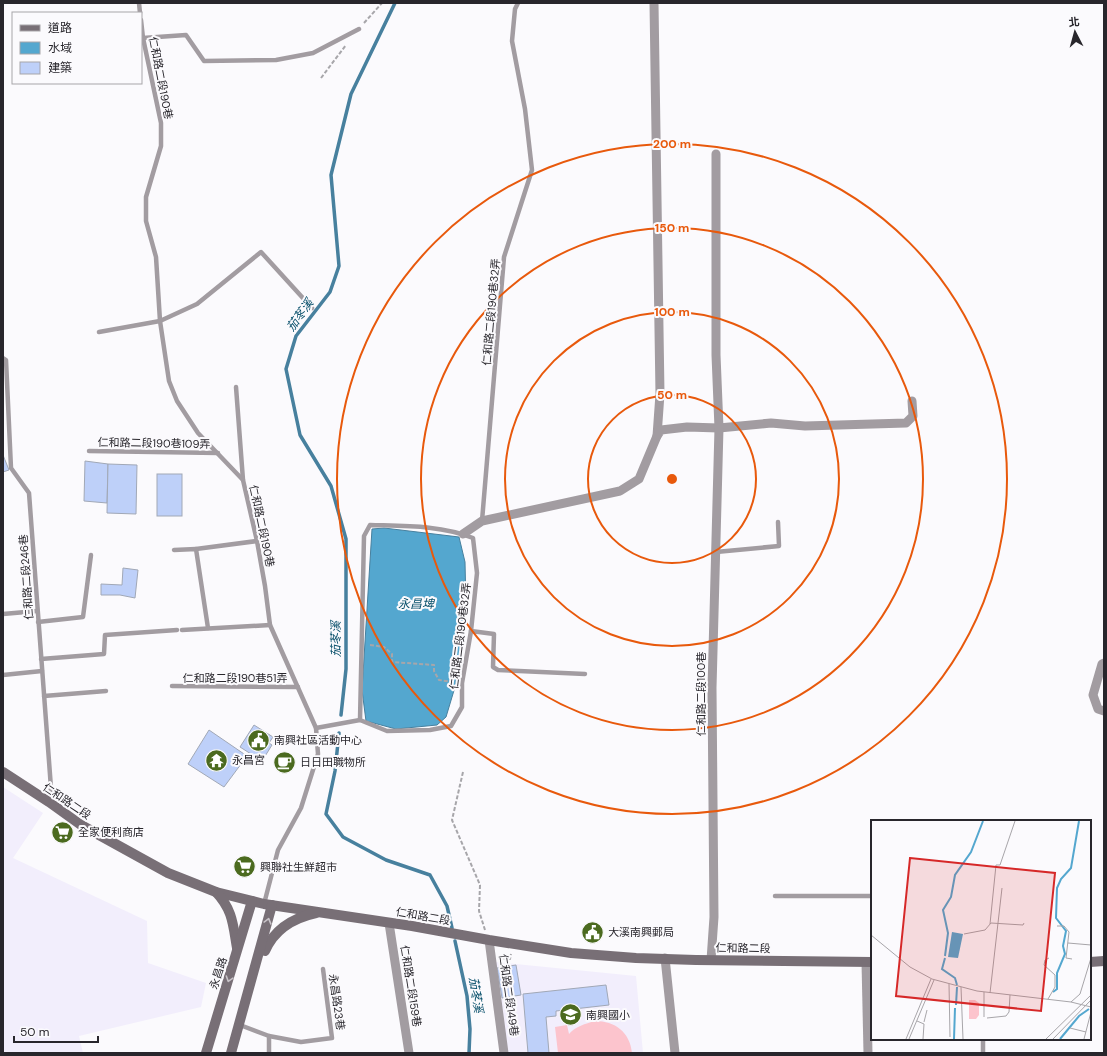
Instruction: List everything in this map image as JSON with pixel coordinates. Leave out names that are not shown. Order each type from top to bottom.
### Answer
[{"type":"main road","name":"仁和路二段","points":[[3,772],[49,802],[81,826],[168,873],[216,892],[252,901],[571,953],[711,960],[869,962]]},
{"type":"main road","points":[[216,892],[224,900],[233,921],[237,953]]},
{"type":"main road","name":"永昌路","points":[[206,1053],[252,901]]},
{"type":"main road","points":[[231,1053],[254,974],[268,904]]},
{"type":"main road","points":[[254,974],[270,940],[283,928],[299,918],[320,912]]},
{"type":"main road","points":[[1091,962],[1104,961]]},
{"type":"street","points":[[654,3],[660,394],[657,436]]},
{"type":"street","name":"仁和路二段100巷","points":[[711,960],[714,917],[712,688],[719,428],[716,354],[716,154]]},
{"type":"street","points":[[463,534],[482,521],[620,491],[639,479],[661,430],[673,428],[719,428],[771,423],[805,426],[906,423],[912,416],[912,400]]},
{"type":"street","points":[[1104,663],[1102,664],[1093,695],[1098,709],[1104,711]]},
{"type":"street","name":"仁和路二段159巷","points":[[389,923],[409,1053]]},
{"type":"street","name":"仁和路二段149巷","points":[[489,940],[504,1053]]},
{"type":"street","points":[[665,958],[675,1053]]},
{"type":"street","points":[[868,1053],[869,962]]},
{"type":"lane","name":"仁和路二段190巷32弄","points":[[482,521],[504,257],[532,170],[525,109],[512,41],[515,9],[518,3]]},
{"type":"lane","name":"仁和路二段190巷","points":[[142,29],[162,123],[161,146],[146,197],[146,221],[156,257],[160,321],[169,381],[177,401],[198,433],[243,480],[257,541],[270,625],[316,728],[318,754],[301,808],[278,850],[268,904]]},
{"type":"lane","points":[[143,38],[186,35],[204,61],[276,60],[313,53],[359,29]]},
{"type":"lane","points":[[99,332],[160,321],[197,304],[261,252],[312,308]]},
{"type":"lane","name":"仁和路二段246巷","points":[[3,358],[6,360],[11,468],[29,494],[51,788],[49,802]]},
{"type":"lane","points":[[236,387],[243,480]]},
{"type":"lane","name":"仁和路二段190巷109弄","points":[[89,451],[218,454]]},
{"type":"lane","points":[[716,552],[779,546],[778,522]]},
{"type":"lane","points":[[316,728],[360,720],[364,536],[370,525],[422,527],[463,534]]},
{"type":"lane","name":"仁和路二段190巷32弄","points":[[360,720],[388,731],[430,730],[451,726],[462,707],[462,683],[471,632],[477,572],[472,538],[463,534]]},
{"type":"lane","points":[[174,550],[196,549],[257,541]]},
{"type":"lane","points":[[196,549],[208,628]]},
{"type":"lane","points":[[38,622],[83,617],[91,555]]},
{"type":"lane","points":[[3,614],[37,611]]},
{"type":"lane","points":[[41,659],[104,654],[105,635],[270,625]]},
{"type":"lane","points":[[471,632],[494,634],[493,667],[498,670],[586,674]]},
{"type":"lane","points":[[3,675],[42,671]]},
{"type":"lane","name":"仁和路二段190巷51弄","points":[[172,686],[298,687]]},
{"type":"lane","points":[[44,696],[106,692]]},
{"type":"lane","points":[[775,896],[871,896]]},
{"type":"lane","name":"永昌路23巷","points":[[240,1025],[269,1036],[301,1042],[332,1038],[323,969]]},
{"type":"lane","points":[[269,1036],[269,1053]]},
{"type":"lane","points":[[983,1040],[983,1053]]},
{"type":"path","points":[[362,644],[384,647],[392,654],[392,662],[434,665],[434,671],[439,680],[462,683]]},
{"type":"path","points":[[463,772],[452,820],[480,885],[479,911],[489,940]]},
{"type":"path","points":[[475,913],[480,914]]},
{"type":"path","points":[[498,957],[510,959]]},
{"type":"shaded area","points":[[3,787],[43,813],[13,858],[147,921],[148,963],[206,983],[201,1007],[79,1036],[83,1053],[3,1053]]},
{"type":"shaded area","name":"南興國小","points":[[495,962],[636,976],[643,1053],[508,1053]]},
{"type":"shaded area","points":[[595,1021],[609,1023],[620,1029],[628,1039],[632,1053],[558,1053],[555,1027],[567,1025],[569,1034],[584,1024]]},
{"type":"water","name":"永昌埤","points":[[384,528],[459,537],[465,562],[466,607],[455,687],[446,717],[437,725],[396,729],[366,721],[362,690],[372,529]]},
{"type":"building","points":[[3,455],[9,470],[3,472]]},
{"type":"building","points":[[85,461],[108,464],[107,503],[84,501]]},
{"type":"building","points":[[108,464],[137,465],[136,514],[107,513]]},
{"type":"building","points":[[157,474],[182,474],[182,516],[157,516]]},
{"type":"building","points":[[123,568],[138,570],[135,598],[120,595],[101,595],[101,584],[122,585]]},
{"type":"building","name":"南興社區活動中心","points":[[254,725],[273,737],[269,743],[272,745],[262,761],[240,747]]},
{"type":"building","name":"永昌宮","points":[[209,730],[247,756],[224,787],[188,764]]},
{"type":"building","points":[[516,965],[521,995],[502,998],[497,968]]},
{"type":"building","points":[[606,985],[609,1005],[556,1011],[556,1016],[546,1017],[549,1053],[528,1053],[523,994]]},
{"type":"waterway","name":"茄苳溪","points":[[341,715],[346,669],[346,539],[331,486],[300,435],[286,369],[296,336],[330,292],[339,266],[331,175],[351,94],[395,3]]},
{"type":"waterway","name":"茄苳溪","points":[[339,733],[335,771],[326,814],[343,837],[386,860],[430,875],[447,906],[452,928]]},
{"type":"waterway","name":"茄苳溪","points":[[455,941],[467,996],[470,1029],[469,1053]]},
{"type":"place","name":"南興社區活動中心","points":[[258,740]]},
{"type":"place","name":"永昌宮","points":[[217,760]]},
{"type":"place","name":"日日田職物所","points":[[285,762]]},
{"type":"place","name":"全家便利商店","points":[[63,832]]},
{"type":"place","name":"興聯社生鮮超市","points":[[244,867]]},
{"type":"place","name":"大溪南興郵局","points":[[592,932]]},
{"type":"place","name":"南興國小","points":[[571,1015]]}]
